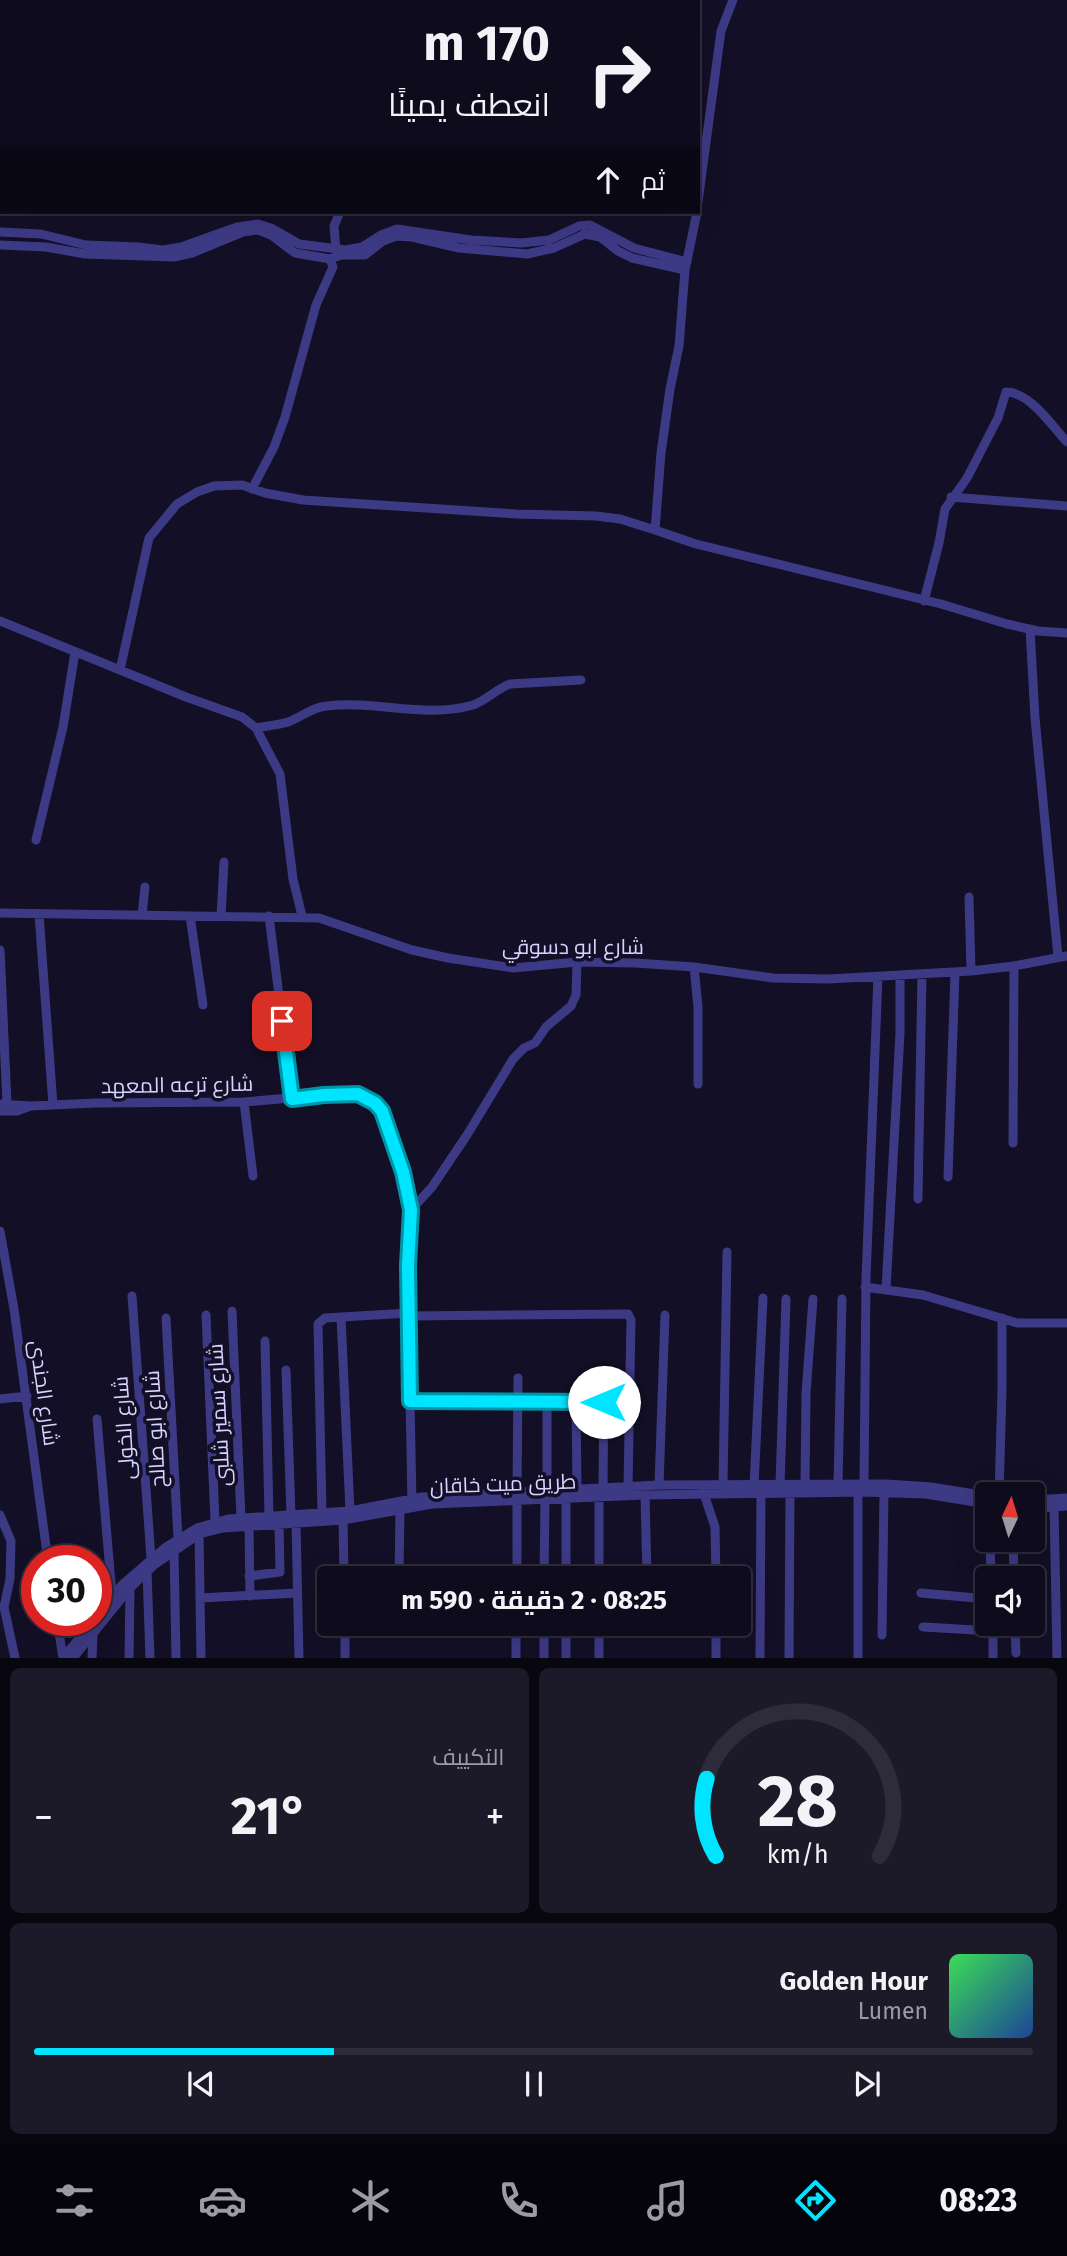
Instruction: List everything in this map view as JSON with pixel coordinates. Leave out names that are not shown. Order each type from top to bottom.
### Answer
[{"type":"street","points":[[700,187],[721,31],[733,0]]},
{"type":"street","points":[[336,250],[334,226],[339,214]]},
{"type":"street","points":[[655,530],[661,453],[679,346],[686,266],[697,214]]},
{"type":"street","points":[[0,232],[32,233],[93,246],[132,246],[163,250],[181,247],[237,227],[258,224],[271,228],[299,244],[336,250],[357,249],[386,232],[397,229],[471,240],[521,243],[549,240],[579,226],[590,225],[634,248],[686,266]]},
{"type":"street","points":[[0,245],[46,247],[85,254],[174,257],[192,253],[243,232],[258,230],[271,235],[295,253],[330,259],[365,254],[383,241],[396,236],[469,249],[527,254],[554,248],[584,234],[600,237],[632,258],[686,266]]},
{"type":"street","points":[[252,489],[274,447],[285,417],[313,315],[333,267],[330,259]]},
{"type":"street","points":[[924,601],[945,509],[951,496],[967,478],[998,418],[1008,391],[1033,405],[1067,442]]},
{"type":"street","points":[[120,670],[149,538],[177,504],[214,486],[242,485],[286,498],[303,500],[620,519],[696,544],[1030,629],[1067,633]]},
{"type":"street","points":[[951,496],[1067,506]]},
{"type":"street","points":[[0,621],[242,717],[256,728],[280,774],[293,879],[302,916]]},
{"type":"street","points":[[1030,629],[1035,718],[1063,956]]},
{"type":"street","points":[[36,840],[63,727],[75,652]]},
{"type":"street","points":[[256,728],[289,722],[323,706],[346,704],[461,708],[478,703],[510,684],[581,680]]},
{"type":"street","points":[[221,916],[225,862]]},
{"type":"street","points":[[142,915],[145,887]]},
{"type":"street","points":[[969,897],[971,971]]},
{"type":"street","name":"شارع ابو دسوقي","points":[[0,913],[302,916],[329,920],[412,950],[513,968],[577,962],[694,967],[795,979],[971,971],[1063,956]]},
{"type":"street","points":[[39,914],[53,1105]]},
{"type":"street","points":[[190,916],[203,1005]]},
{"type":"street","points":[[269,916],[292,1099]]},
{"type":"street","points":[[0,950],[2,1106]]},
{"type":"street","points":[[411,1210],[428,1193],[453,1156],[513,1059],[524,1048],[535,1043],[546,1027],[571,1006],[576,995],[577,962]]},
{"type":"street","points":[[1013,1143],[1014,966]]},
{"type":"street","points":[[694,967],[698,1007],[698,1084]]},
{"type":"street","points":[[948,1177],[955,972]]},
{"type":"street","points":[[918,1199],[922,974]]},
{"type":"street","points":[[886,1289],[898,1074],[900,975]]},
{"type":"street","points":[[858,1657],[865,1287],[878,976]]},
{"type":"street","name":"شارع ترعه المعهد","points":[[2,1106],[17,1111],[30,1106],[244,1102],[358,1094],[375,1103],[382,1111],[403,1172],[411,1210],[409,1314],[412,1502]]},
{"type":"street","points":[[244,1102],[253,1176]]},
{"type":"street","name":"شارع الجندى","points":[[0,1231],[27,1396],[46,1545]]},
{"type":"street","points":[[723,1486],[727,1252]]},
{"type":"street","points":[[865,1287],[923,1294],[1028,1324],[1067,1322]]},
{"type":"street","name":"شارع الخولى","points":[[132,1296],[151,1558]]},
{"type":"street","points":[[760,1657],[758,1488],[763,1298]]},
{"type":"street","points":[[780,1485],[786,1299]]},
{"type":"street","points":[[805,1485],[806,1393],[813,1299]]},
{"type":"street","points":[[838,1484],[842,1299]]},
{"type":"street","name":"شارع سمير شلبى","points":[[232,1311],[241,1518]]},
{"type":"street","points":[[322,1513],[317,1328],[321,1320],[326,1318],[409,1314],[626,1314],[631,1320],[628,1487]]},
{"type":"street","points":[[206,1315],[215,1521]]},
{"type":"street","points":[[659,1485],[665,1315]]},
{"type":"street","points":[[341,1317],[346,1515],[344,1566]]},
{"type":"street","name":"شارع ابو صالح","points":[[166,1318],[178,1538]]},
{"type":"street","points":[[999,1482],[1002,1318]]},
{"type":"street","points":[[265,1341],[269,1516]]},
{"type":"street","points":[[286,1370],[299,1657]]},
{"type":"street","points":[[603,1488],[604,1374]]},
{"type":"street","points":[[517,1566],[518,1378]]},
{"type":"street","points":[[0,1399],[27,1396]]},
{"type":"street","points":[[410,1401],[604,1402]]},
{"type":"street","points":[[544,1566],[547,1402]]},
{"type":"street","points":[[576,1402],[576,1489]]},
{"type":"street","points":[[97,1419],[108,1545]]},
{"type":"street","name":"طريق ميت خاقان","points":[[112,1611],[147,1572],[199,1534],[223,1528],[279,1524],[322,1513],[346,1515],[412,1502],[546,1496],[566,1499],[599,1498],[780,1485],[838,1484],[975,1502]]},
{"type":"street","name":"طريق ميت خاقان","points":[[546,1496],[576,1489],[659,1485],[703,1490],[723,1486],[758,1488],[790,1493],[931,1487],[975,1494]]},
{"type":"street","points":[[703,1490],[715,1527],[716,1566]]},
{"type":"street","points":[[882,1635],[884,1492]]},
{"type":"street","points":[[789,1657],[790,1493]]},
{"type":"street","points":[[645,1495],[647,1566]]},
{"type":"street","points":[[599,1498],[599,1566]]},
{"type":"street","points":[[1045,1499],[1067,1498]]},
{"type":"street","points":[[566,1499],[566,1566]]},
{"type":"street","name":"طريق ميت خاقان","points":[[112,1595],[151,1558],[178,1538],[215,1521],[269,1516],[293,1519],[346,1515],[400,1509],[412,1502]]},
{"type":"street","points":[[1045,1507],[1067,1506]]},
{"type":"street","points":[[1054,1507],[1057,1657]]},
{"type":"street","points":[[399,1566],[400,1509]]},
{"type":"street","points":[[0,1515],[10,1541],[10,1579],[5,1600],[5,1616],[15,1657]]},
{"type":"street","points":[[249,1576],[280,1572],[279,1524]]},
{"type":"street","points":[[249,1526],[250,1596]]},
{"type":"street","points":[[199,1534],[201,1657]]},
{"type":"street","points":[[174,1550],[176,1657]]},
{"type":"street","points":[[147,1572],[150,1657]]},
{"type":"street","points":[[129,1657],[130,1588]]},
{"type":"street","points":[[200,1598],[297,1593]]},
{"type":"street","points":[[922,1593],[975,1598]]},
{"type":"street","points":[[923,1627],[975,1627]]},
{"type":"street","points":[[60,1636],[63,1657]]},
{"type":"street","name":"طريق ميت خاقان","points":[[63,1657],[81,1636]]},
{"type":"street","name":"طريق ميت خاقان","points":[[74,1657],[92,1636]]},
{"type":"street","points":[[92,1657],[93,1636]]},
{"type":"street","points":[[345,1636],[345,1657]]},
{"type":"street","points":[[516,1636],[516,1657]]},
{"type":"street","points":[[544,1636],[544,1657]]},
{"type":"street","points":[[566,1636],[566,1657]]},
{"type":"street","points":[[598,1657],[599,1636]]},
{"type":"street","points":[[716,1636],[716,1657]]},
{"type":"street","points":[[993,1636],[993,1657]]},
{"type":"street","points":[[1015,1636],[1016,1653]]},
{"type":"route","points":[[282,1021],[292,1099],[347,1093],[367,1097],[382,1111],[403,1172],[411,1210],[408,1265],[410,1401],[604,1402]]}]
